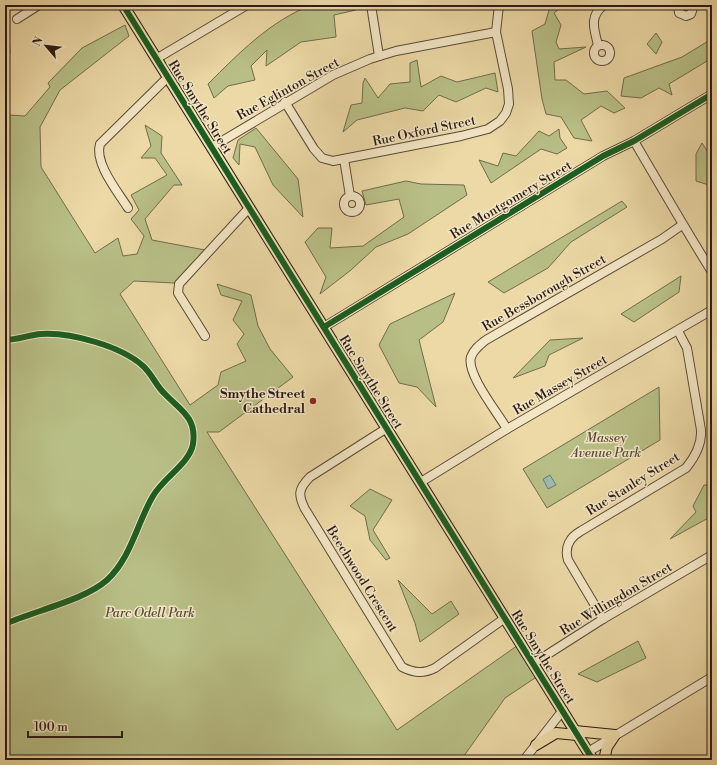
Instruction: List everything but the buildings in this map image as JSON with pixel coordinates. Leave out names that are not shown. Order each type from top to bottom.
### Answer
[{"type":"main road","name":"Rue Smythe Street","points":[[123,5],[563,710],[590,756]]},
{"type":"main road","points":[[536,745],[556,733],[615,736]]},
{"type":"main road","points":[[604,760],[607,747],[615,736]]},
{"type":"street","points":[[17,19],[39,5]]},
{"type":"street","points":[[156,59],[247,5]]},
{"type":"street","points":[[371,5],[378,56]]},
{"type":"street","name":"Rue Oxford Street","points":[[285,102],[322,158],[333,161],[461,136],[488,129],[500,121],[506,114],[509,104],[508,89],[496,32],[499,5]]},
{"type":"street","points":[[598,45],[593,19],[596,13],[604,5]]},
{"type":"street","points":[[678,5],[679,13],[686,16],[691,14],[694,5]]},
{"type":"street","name":"Rue Eglinton Street","points":[[212,147],[285,102],[333,75],[378,56],[496,32]]},
{"type":"street","points":[[128,208],[100,161],[98,151],[100,144],[168,78]]},
{"type":"street","name":"Rue Montgomery Street","points":[[324,327],[603,156],[634,141],[712,94]]},
{"type":"street","points":[[634,141],[676,211],[682,225],[712,272]]},
{"type":"street","points":[[344,160],[350,196]]},
{"type":"street","points":[[205,336],[178,293],[178,284],[250,208]]},
{"type":"street","name":"Rue Bessborough Street","points":[[507,428],[475,377],[471,361],[476,348],[486,340],[662,239],[682,225]]},
{"type":"street","name":"Rue Massey Street","points":[[421,482],[507,428],[678,331],[712,310]]},
{"type":"street","name":"Rue Stanley Street","points":[[603,619],[568,560],[566,554],[569,540],[581,531],[686,468],[696,453],[702,441],[701,430],[687,348],[678,331]]},
{"type":"street","name":"Beechwood Crescent","points":[[387,428],[310,478],[302,485],[300,494],[305,509],[402,667],[413,673],[428,672],[505,618]]},
{"type":"street","name":"Rue Willingdon Street","points":[[534,664],[603,619],[712,555]]},
{"type":"street","points":[[590,756],[615,736],[712,677]]},
{"type":"street","points":[[524,760],[563,710]]},
{"type":"green space","points":[[312,5],[356,5],[356,10],[334,15],[336,37],[301,42],[266,66],[267,50],[251,66],[255,80],[228,86],[214,98],[208,84],[231,61],[256,39],[283,19]]},
{"type":"green space","points":[[543,5],[564,5],[554,13],[561,25],[556,42],[559,49],[586,47],[554,62],[555,80],[566,80],[584,94],[607,91],[625,108],[614,113],[601,106],[581,120],[592,141],[574,138],[561,117],[546,114],[542,99],[532,31],[545,24],[549,10]]},
{"type":"green space","name":"Parc Odell Park","points":[[125,25],[129,36],[60,90],[40,127],[41,167],[95,253],[118,238],[123,256],[137,254],[144,236],[131,219],[139,210],[131,195],[167,175],[155,158],[141,158],[151,146],[145,125],[162,136],[161,153],[182,185],[174,185],[145,219],[152,240],[205,250],[174,283],[134,281],[120,294],[190,405],[218,385],[221,372],[246,361],[237,344],[244,334],[233,320],[242,301],[221,295],[217,284],[251,295],[258,326],[270,349],[293,377],[219,432],[207,432],[397,730],[521,643],[541,674],[505,698],[461,760],[5,760],[5,110],[8,115],[25,116],[50,87],[48,83],[82,48]]},
{"type":"green space","points":[[656,33],[662,42],[656,54],[647,44]]},
{"type":"green space","points":[[9,34],[10,53],[5,58],[5,37]]},
{"type":"green space","points":[[710,40],[712,44],[712,58],[669,84],[672,95],[659,88],[641,98],[621,96],[624,78],[682,57]]},
{"type":"green space","points":[[417,60],[421,87],[441,76],[457,82],[495,73],[498,92],[486,88],[456,102],[439,95],[423,111],[405,108],[357,120],[343,132],[351,105],[362,103],[363,83],[365,78],[378,98],[390,84],[410,82],[410,63]]},
{"type":"green space","points":[[256,128],[298,179],[303,217],[273,185],[255,147],[240,144],[239,165],[233,158],[238,140]]},
{"type":"green space","points":[[559,129],[560,138],[567,148],[557,154],[541,149],[491,183],[479,160],[498,166],[503,153],[516,156],[539,131],[549,136]]},
{"type":"green space","points":[[702,143],[712,158],[712,186],[696,181],[696,154]]},
{"type":"green space","points":[[406,181],[421,184],[464,185],[467,195],[408,234],[376,247],[351,270],[320,294],[326,277],[305,242],[318,228],[332,228],[330,248],[363,246],[404,217],[399,199],[366,205],[362,191]]},
{"type":"green space","points":[[622,201],[627,207],[571,242],[548,268],[504,293],[488,282]]},
{"type":"green space","points":[[681,276],[679,292],[634,322],[621,314]]},
{"type":"green space","points":[[455,293],[443,322],[419,340],[436,407],[417,387],[399,383],[379,345],[390,324]]},
{"type":"green space","points":[[583,338],[549,355],[545,366],[513,378],[550,340]]},
{"type":"green space","name":"Massey Avenue Park","points":[[659,387],[660,440],[547,508],[523,469]]},
{"type":"green space","points":[[704,485],[712,485],[712,516],[670,539],[696,512],[693,506]]},
{"type":"green space","points":[[370,489],[392,500],[373,530],[390,558],[386,560],[370,540],[365,516],[350,506]]},
{"type":"green space","points":[[398,580],[432,614],[451,601],[459,614],[420,642],[415,623]]},
{"type":"green space","points":[[638,641],[646,658],[597,682],[578,674]]},
{"type":"water","points":[[550,475],[556,485],[548,489],[543,479]]},
{"type":"cycle path","points":[[123,5],[593,760]]},
{"type":"cycle path","points":[[324,327],[603,156],[634,141],[712,94]]},
{"type":"cycle path","points":[[5,340],[41,334],[66,335],[95,342],[122,352],[143,366],[162,391],[182,410],[190,421],[194,435],[191,451],[187,458],[157,489],[147,506],[128,551],[115,571],[107,580],[97,587],[73,599],[5,624]]},
{"type":"place","name":"Smythe Street Cathedral","points":[[313,401]]}]
